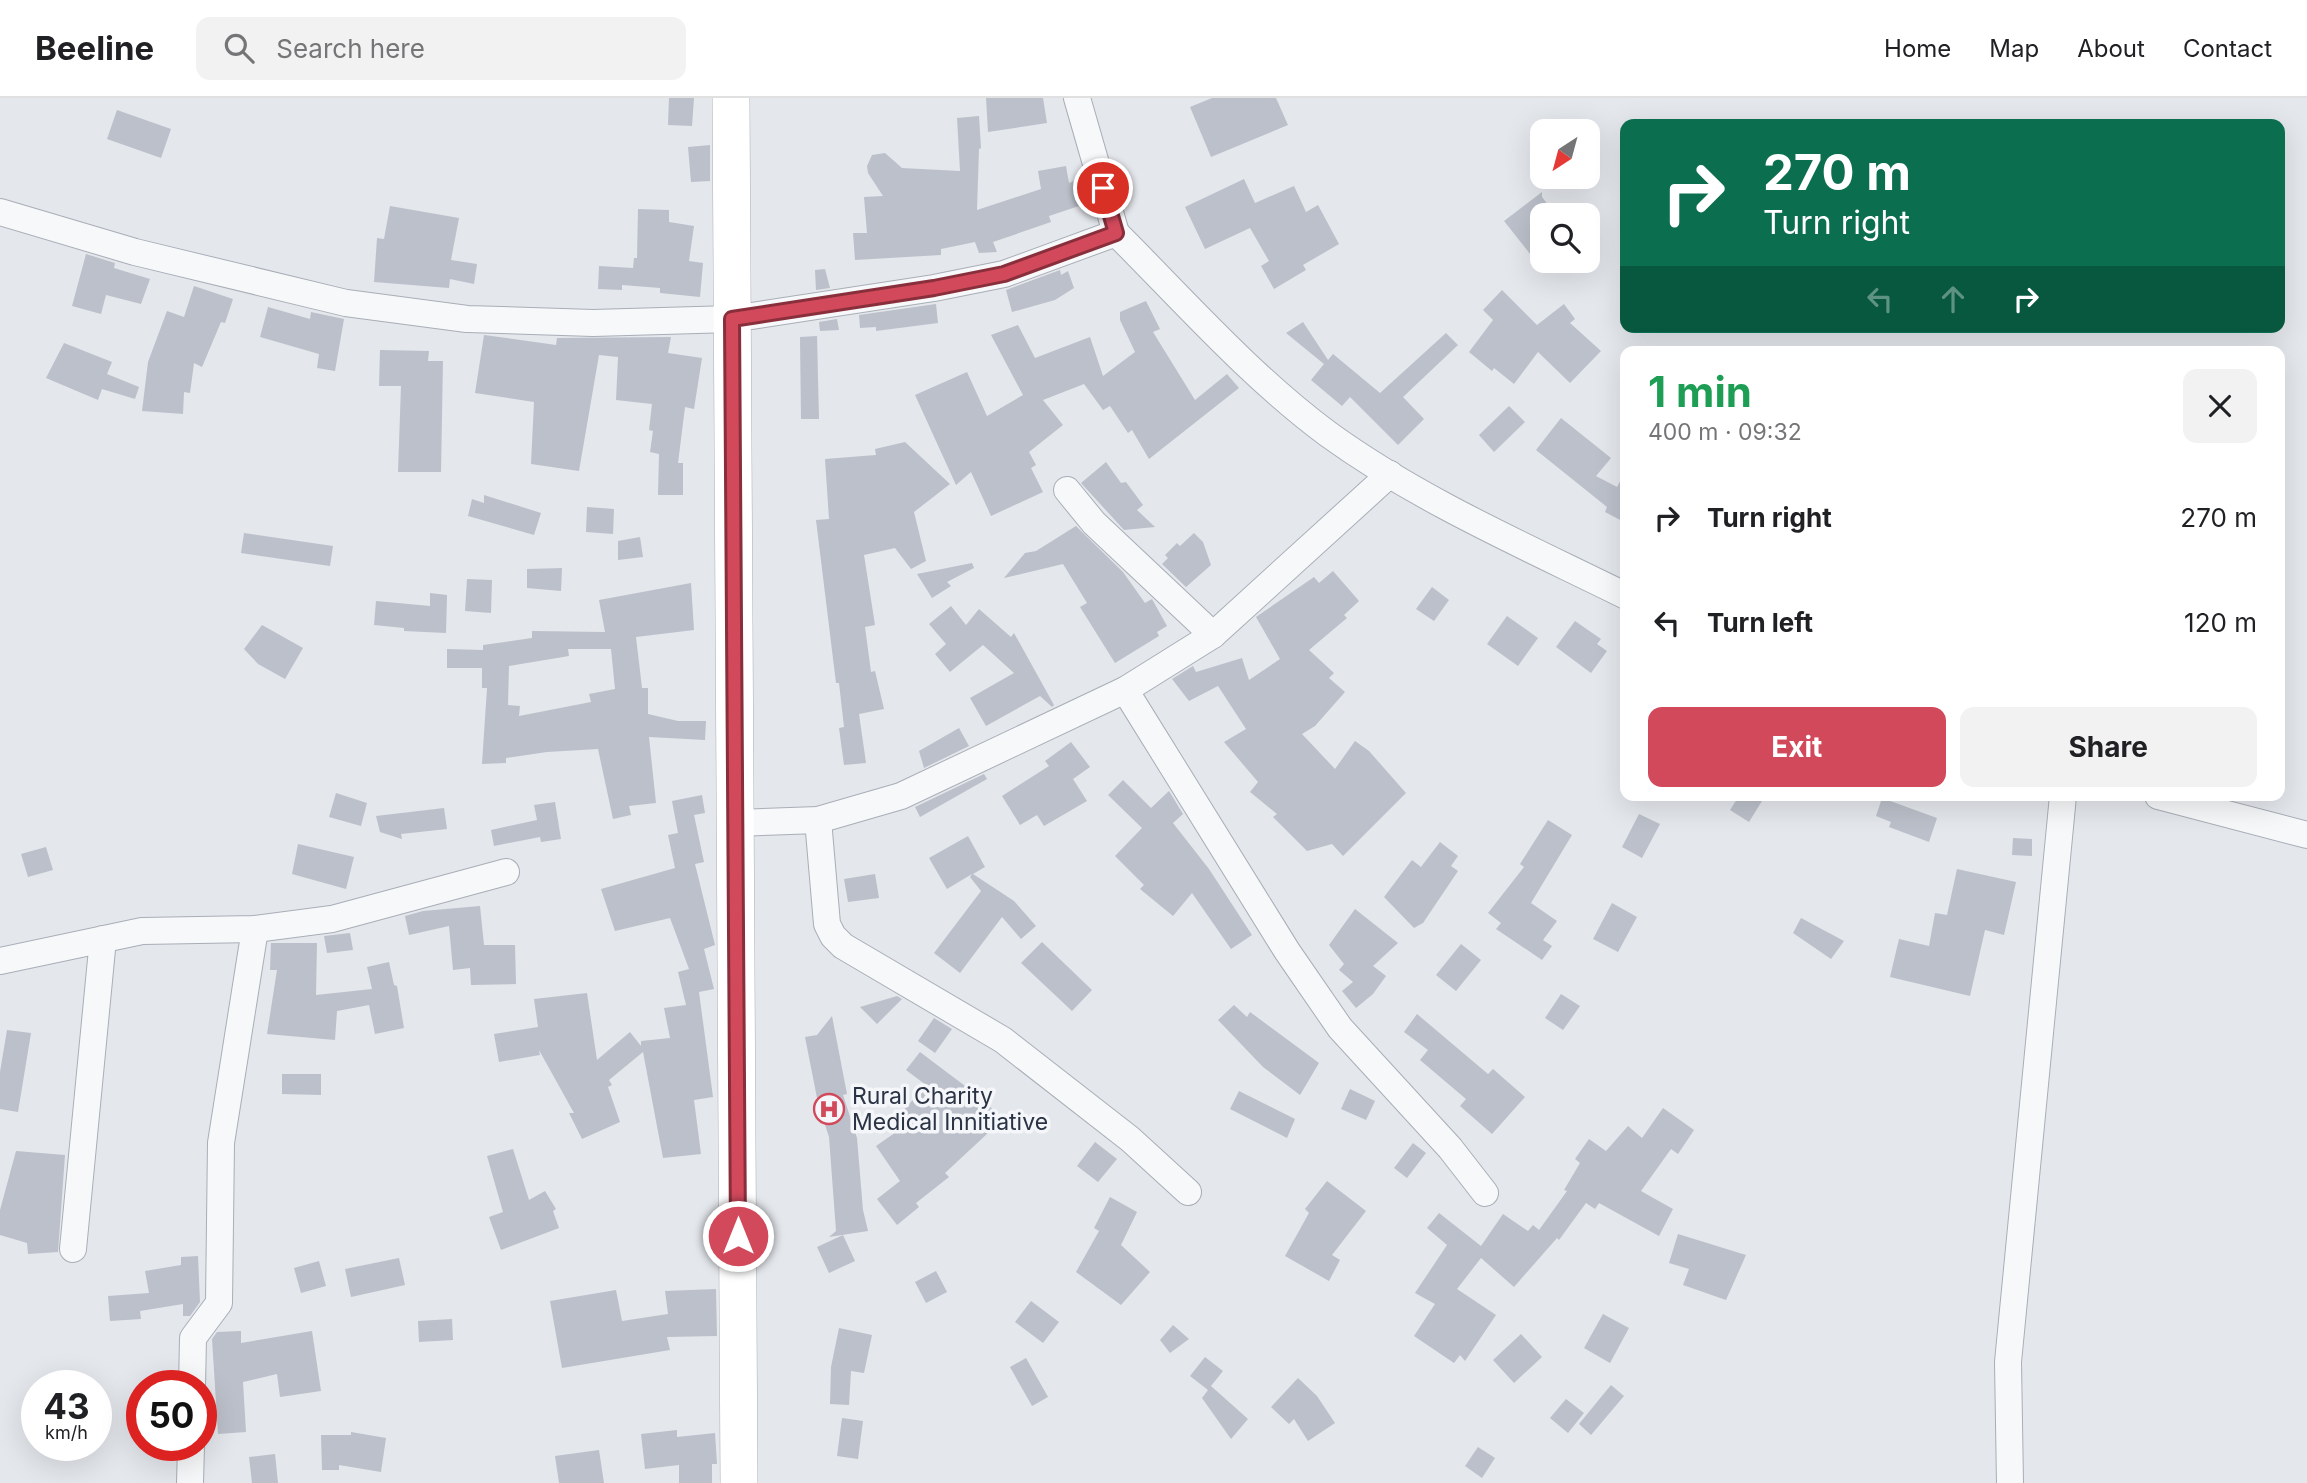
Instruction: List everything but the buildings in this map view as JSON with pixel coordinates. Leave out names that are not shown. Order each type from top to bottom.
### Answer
[{"type":"main road","points":[[731,98],[739,1483]]},
{"type":"street","points":[[1077,98],[1116,233],[1264,378],[1327,433],[1390,474],[1476,522],[1620,593]]},
{"type":"street","points":[[0,212],[135,252],[346,303],[492,320],[593,323],[732,319],[934,288],[1004,274],[1116,233]]},
{"type":"street","points":[[735,823],[818,820],[901,796],[1125,690],[1213,635],[1390,474]]},
{"type":"street","points":[[1067,490],[1094,523],[1213,635]]},
{"type":"street","points":[[1125,690],[1287,951],[1340,1028],[1450,1148],[1485,1193]]},
{"type":"street","points":[[2010,1483],[2008,1362],[2063,801]]},
{"type":"street","points":[[2177,801],[2307,835]]},
{"type":"street","points":[[818,820],[827,924],[832,936],[843,946],[1003,1040],[1130,1139],[1188,1192]]},
{"type":"street","points":[[0,961],[142,931],[255,929],[332,919],[506,872]]},
{"type":"street","points":[[192,1370],[193,1338],[219,1303],[221,1143],[255,929]]},
{"type":"street","points":[[74,1249],[103,939]]},
{"type":"street","points":[[190,1483],[191,1461]]},
{"type":"place","name":"Rural Charity Medical Innitiative","points":[[829,1109]]},
{"type":"route","points":[[738,1236],[732,319],[934,288],[1004,274],[1116,233],[1103,188]]}]
